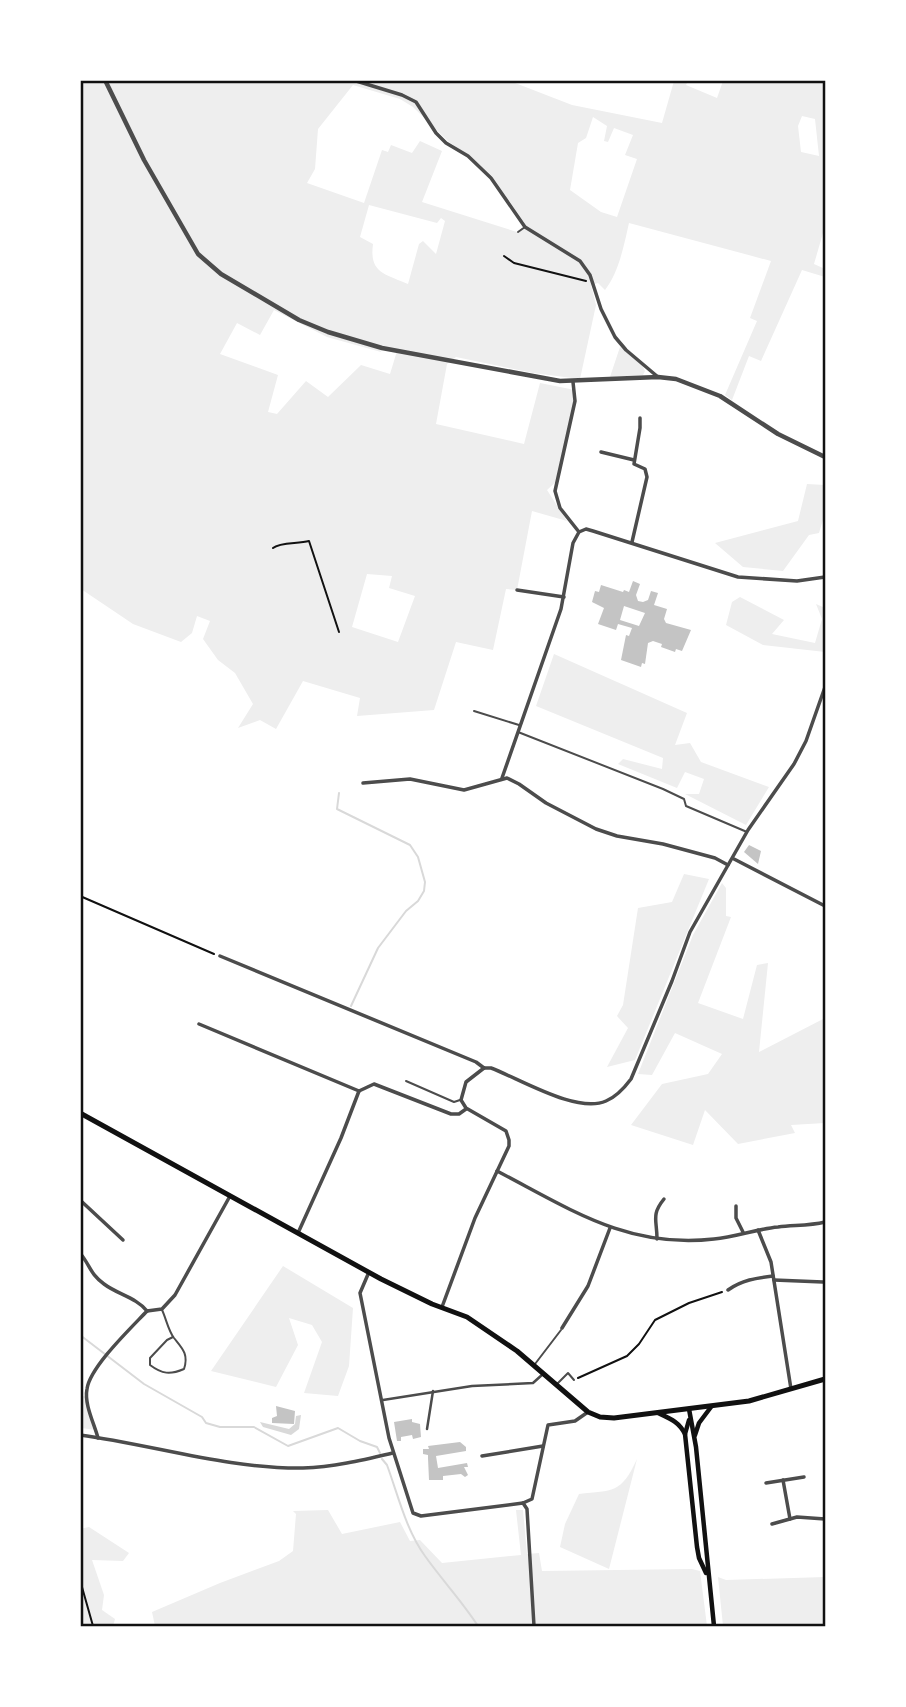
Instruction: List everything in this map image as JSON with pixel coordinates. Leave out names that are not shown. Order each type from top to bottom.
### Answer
[{"type":"main road","points":[[81,1114],[369,1272],[467,1317],[534,1365],[588,1412],[600,1417],[614,1418],[749,1401],[825,1379]]},
{"type":"main road","points":[[695,1436],[701,1419],[711,1407]]},
{"type":"main road","points":[[689,1409],[695,1436],[714,1626]]},
{"type":"main road","points":[[657,1413],[674,1420],[685,1434],[697,1547],[708,1577]]},
{"type":"main road","points":[[685,1434],[690,1417]]},
{"type":"street","points":[[105,80],[140,151],[198,254],[221,274],[299,320],[328,332],[382,348],[510,373],[573,382],[658,377],[693,384],[720,396],[778,434],[825,457]]},
{"type":"street","points":[[353,80],[409,98],[420,107],[446,143],[468,156],[491,177],[524,227],[573,256],[585,268],[594,283],[601,309],[615,337],[658,377]]},
{"type":"street","points":[[573,382],[575,401],[555,491],[560,508],[579,532]]},
{"type":"street","points":[[632,542],[647,473],[636,466],[634,460],[640,428],[639,418]]},
{"type":"street","points":[[601,452],[634,460]]},
{"type":"street","points":[[502,778],[564,597],[573,543],[579,532],[593,531],[632,542],[738,577],[797,581],[825,578]]},
{"type":"street","points":[[517,590],[564,597]]},
{"type":"street","points":[[220,956],[547,1092],[583,1103],[607,1101],[626,1085],[634,1073],[690,932],[747,832],[794,764],[806,741],[825,687]]},
{"type":"street","points":[[820,703],[825,704]]},
{"type":"street","points":[[363,783],[410,779],[464,790],[502,778],[519,784],[546,803],[596,829],[715,858],[728,865]]},
{"type":"street","points":[[734,858],[825,906]]},
{"type":"street","points":[[199,1024],[359,1091]]},
{"type":"street","points":[[442,1307],[475,1218],[509,1146],[508,1135],[502,1128],[466,1108],[461,1100],[466,1082],[484,1068]]},
{"type":"street","points":[[298,1233],[359,1091],[374,1084],[452,1114],[459,1114],[466,1108]]},
{"type":"street","points":[[497,1171],[610,1228],[657,1239],[712,1240],[758,1230],[825,1222]]},
{"type":"street","points":[[98,1438],[87,1401],[88,1383],[104,1358],[147,1311],[162,1309],[176,1294],[230,1196]]},
{"type":"street","points":[[657,1239],[654,1220],[657,1208],[664,1199]]},
{"type":"street","points":[[80,1200],[123,1240]]},
{"type":"street","points":[[736,1206],[736,1218],[743,1233]]},
{"type":"street","points":[[562,1328],[588,1286],[610,1228]]},
{"type":"street","points":[[758,1230],[771,1262],[791,1390]]},
{"type":"street","points":[[80,1253],[92,1274],[113,1290],[143,1305],[147,1311]]},
{"type":"street","points":[[369,1272],[360,1293],[393,1453],[410,1511],[417,1516],[523,1503],[532,1499],[545,1430],[552,1423],[575,1421],[588,1412]]},
{"type":"street","points":[[728,1290],[751,1279],[823,1282]]},
{"type":"street","points":[[383,1400],[472,1386],[533,1383],[543,1374]]},
{"type":"street","points":[[427,1429],[433,1391]]},
{"type":"street","points":[[80,1435],[222,1460],[302,1468],[329,1466],[393,1453]]},
{"type":"street","points":[[482,1456],[543,1446]]},
{"type":"street","points":[[766,1483],[804,1477]]},
{"type":"street","points":[[783,1480],[790,1519]]},
{"type":"street","points":[[523,1503],[527,1509],[531,1551],[534,1626]]},
{"type":"street","points":[[772,1524],[790,1519],[825,1519]]},
{"type":"lane","points":[[517,232],[524,227]]},
{"type":"lane","points":[[474,711],[519,725]]},
{"type":"lane","points":[[517,731],[663,789],[684,799],[686,806],[747,832]]},
{"type":"lane","points":[[406,1081],[454,1102],[461,1100]]},
{"type":"lane","points":[[162,1309],[173,1338],[181,1344],[187,1360],[184,1369],[175,1373],[161,1373],[150,1365],[150,1358],[167,1340],[173,1338]]},
{"type":"lane","points":[[534,1365],[562,1328]]},
{"type":"lane","points":[[556,1385],[568,1373],[574,1380]]},
{"type":"path","points":[[504,256],[514,263],[594,283]]},
{"type":"path","points":[[273,548],[281,544],[292,545],[309,541],[339,632]]},
{"type":"path","points":[[80,896],[220,956]]},
{"type":"path","points":[[574,1380],[627,1356],[659,1317],[689,1303],[728,1290]]},
{"type":"path","points":[[80,1580],[93,1626]]},
{"type":"shaded area","points":[[80,81],[510,81],[572,105],[662,123],[674,81],[688,81],[686,85],[717,98],[723,81],[825,81],[825,226],[814,264],[825,269],[825,277],[802,270],[761,361],[749,356],[732,400],[725,395],[757,321],[750,318],[771,261],[629,223],[610,283],[605,290],[598,283],[591,285],[596,305],[580,379],[533,373],[456,357],[447,364],[436,424],[524,444],[540,383],[575,390],[575,396],[559,479],[547,490],[567,521],[532,511],[517,590],[506,589],[493,650],[456,642],[434,710],[357,716],[360,698],[303,681],[276,729],[260,720],[238,728],[253,704],[235,673],[218,660],[203,639],[210,621],[197,616],[192,633],[181,642],[133,624],[81,589]],"holes":[[[353,85],[400,99],[413,107],[449,142],[492,176],[526,225],[517,232],[422,202],[442,151],[420,141],[412,153],[391,145],[388,152],[382,150],[364,203],[307,183],[315,169],[318,129]],[[802,116],[815,119],[819,156],[801,152],[798,126]],[[593,117],[607,126],[604,141],[608,142],[614,128],[633,135],[625,155],[637,159],[617,217],[601,212],[570,190],[578,143],[586,138]],[[369,205],[437,223],[441,218],[445,221],[436,254],[423,241],[419,244],[408,284],[380,271],[372,254],[373,244],[360,237]],[[274,310],[327,337],[381,352],[382,348],[397,351],[390,374],[361,365],[328,397],[306,381],[277,414],[268,412],[278,375],[220,354],[237,323],[260,335]],[[367,574],[392,576],[389,588],[415,596],[398,642],[352,627]]]},
{"type":"shaded area","points":[[620,347],[642,365],[645,371],[643,375],[610,377]]},
{"type":"shaded area","points":[[807,484],[825,485],[825,513],[819,533],[809,535],[783,571],[743,567],[715,543],[798,521]]},
{"type":"shaded area","points":[[740,597],[784,620],[772,634],[815,643],[822,619],[816,604],[825,608],[825,652],[763,645],[726,625],[732,602]]},
{"type":"shaded area","points":[[554,654],[687,713],[675,745],[690,743],[701,762],[769,787],[746,825],[685,794],[699,794],[704,779],[685,772],[677,788],[618,764],[623,759],[662,769],[663,758],[536,706]]},
{"type":"shaded area","points":[[684,874],[709,879],[635,1060],[607,1067],[628,1028],[617,1016],[623,1005],[638,908],[672,902]]},
{"type":"shaded area","points":[[722,883],[726,888],[726,916],[731,917],[698,1003],[743,1019],[757,965],[768,963],[759,1052],[825,1018],[825,1123],[791,1125],[795,1133],[738,1144],[705,1110],[693,1145],[631,1125],[662,1084],[708,1074],[722,1054],[675,1033],[652,1075],[638,1074],[693,935]]},
{"type":"shaded area","points":[[283,1266],[353,1308],[349,1366],[338,1396],[304,1393],[322,1342],[312,1325],[289,1318],[298,1345],[276,1387],[211,1371]]},
{"type":"shaded area","points":[[80,1395],[86,1397],[96,1430],[81,1428]]},
{"type":"shaded area","points":[[301,1415],[299,1429],[291,1435],[263,1427],[260,1422],[289,1429],[295,1424],[296,1416]]},
{"type":"shaded area","points":[[637,1459],[609,1569],[560,1547],[565,1524],[579,1494],[615,1488],[626,1479]]},
{"type":"shaded area","points":[[328,1510],[342,1534],[400,1522],[410,1541],[420,1540],[442,1563],[521,1555],[516,1510],[523,1510],[527,1554],[539,1553],[542,1571],[700,1571],[707,1626],[155,1626],[152,1612],[279,1561],[293,1551],[296,1514],[293,1511]]},
{"type":"shaded area","points":[[89,1527],[129,1553],[123,1561],[92,1560],[104,1595],[102,1610],[115,1619],[113,1626],[81,1626],[80,1529]]},
{"type":"shaded area","points":[[718,1577],[726,1580],[825,1577],[825,1626],[723,1626]]},
{"type":"building","points":[[633,581],[640,584],[636,595],[638,601],[648,600],[651,591],[658,593],[654,605],[667,609],[664,619],[666,623],[691,630],[682,651],[676,649],[675,652],[653,641],[648,643],[645,664],[642,663],[641,667],[621,660],[626,635],[629,636],[632,628],[618,624],[616,630],[598,624],[604,608],[592,602],[595,591],[599,592],[601,585],[629,592]],"holes":[[[624,606],[645,613],[639,626],[620,620]]]},
{"type":"building","points":[[749,845],[761,851],[758,864],[744,852]]},
{"type":"building","points":[[276,1406],[295,1411],[294,1424],[272,1423],[272,1418],[277,1416]]},
{"type":"building","points":[[412,1419],[412,1422],[420,1424],[421,1437],[413,1439],[412,1435],[401,1437],[401,1441],[397,1441],[394,1422]]},
{"type":"building","points":[[460,1442],[466,1447],[466,1451],[436,1456],[438,1468],[467,1463],[468,1467],[464,1467],[468,1475],[443,1476],[443,1480],[429,1480],[428,1455],[423,1454],[423,1449]]},
{"type":"waterway","points":[[339,793],[337,809],[410,845],[418,857],[425,882],[424,891],[418,901],[406,911],[378,948],[351,1006]]},
{"type":"waterway","points":[[80,1335],[144,1384],[202,1417],[206,1423],[220,1427],[254,1427],[288,1446],[338,1428],[377,1447],[380,1453]]},
{"type":"waterway","points":[[382,1459],[387,1465],[418,1546],[478,1626]]}]
